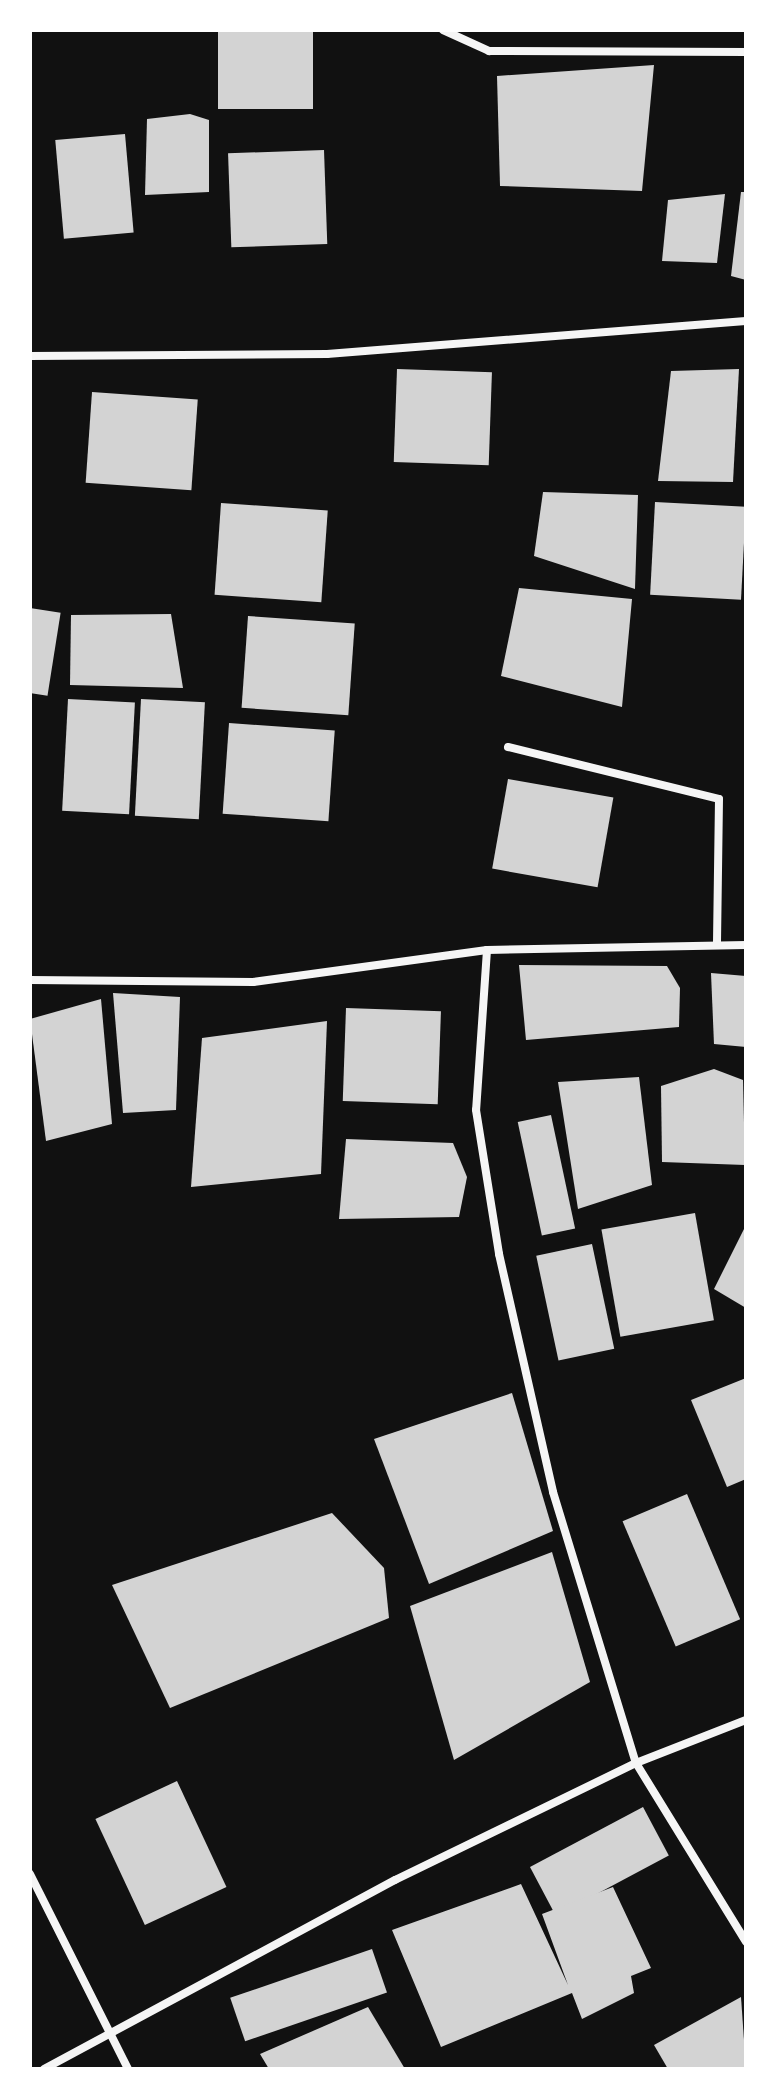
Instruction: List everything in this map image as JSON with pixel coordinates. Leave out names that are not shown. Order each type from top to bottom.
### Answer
[{"type":"street","points":[[443,30],[489,51],[746,52]]},
{"type":"street","points":[[30,356],[327,354],[746,321]]},
{"type":"street","points":[[508,747],[719,799],[717,943]]},
{"type":"street","points":[[30,980],[253,982],[487,950],[717,943],[746,945]]},
{"type":"street","points":[[487,950],[476,1110],[499,1254],[553,1492],[636,1763],[746,1942]]},
{"type":"street","points":[[44,2069],[395,1880],[636,1763],[746,1720]]},
{"type":"street","points":[[30,1874],[128,2069]]},
{"type":"building","points":[[218,30],[313,30],[313,109],[218,109]]},
{"type":"building","points":[[654,65],[642,191],[500,186],[497,76]]},
{"type":"building","points":[[190,114],[209,120],[209,192],[145,195],[147,119]]},
{"type":"building","points":[[125,134],[134,233],[64,239],[55,140]]},
{"type":"building","points":[[324,150],[327,244],[231,247],[228,153]]},
{"type":"building","points":[[741,192],[746,192],[746,280],[731,276]]},
{"type":"building","points":[[725,194],[717,263],[662,261],[668,200]]},
{"type":"building","points":[[397,369],[492,372],[489,465],[394,462]]},
{"type":"building","points":[[739,369],[733,482],[658,481],[671,371]]},
{"type":"building","points":[[92,392],[198,399],[191,490],[86,483]]},
{"type":"building","points":[[543,492],[638,495],[635,589],[534,556]]},
{"type":"building","points":[[655,502],[746,507],[741,600],[650,595]]},
{"type":"building","points":[[221,503],[328,510],[321,602],[215,595]]},
{"type":"building","points":[[519,588],[632,599],[622,707],[501,676]]},
{"type":"building","points":[[30,608],[61,613],[47,696],[30,693]]},
{"type":"building","points":[[171,614],[183,688],[70,685],[71,615]]},
{"type":"building","points":[[248,616],[355,623],[348,715],[242,708]]},
{"type":"building","points":[[68,699],[135,703],[129,814],[62,811]]},
{"type":"building","points":[[141,699],[205,702],[199,819],[135,816]]},
{"type":"building","points":[[229,723],[335,730],[328,821],[223,814]]},
{"type":"building","points":[[508,779],[613,798],[598,887],[492,869]]},
{"type":"building","points":[[519,965],[667,966],[680,988],[679,1027],[526,1040]]},
{"type":"building","points":[[711,973],[746,976],[746,1047],[714,1044]]},
{"type":"building","points":[[113,993],[180,997],[176,1110],[123,1113]]},
{"type":"building","points":[[101,999],[112,1124],[46,1141],[30,1019]]},
{"type":"building","points":[[346,1008],[441,1011],[438,1104],[343,1101]]},
{"type":"building","points":[[327,1021],[321,1174],[191,1187],[202,1038]]},
{"type":"building","points":[[714,1069],[743,1080],[745,1165],[662,1162],[661,1086]]},
{"type":"building","points":[[639,1077],[652,1185],[578,1209],[558,1082]]},
{"type":"building","points":[[551,1115],[575,1228],[542,1236],[518,1122]]},
{"type":"building","points":[[346,1139],[453,1143],[467,1177],[459,1217],[339,1219]]},
{"type":"building","points":[[695,1213],[714,1320],[620,1337],[601,1229]]},
{"type":"building","points":[[746,1225],[746,1308],[714,1289]]},
{"type":"building","points":[[592,1244],[614,1349],[558,1361],[536,1256]]},
{"type":"building","points":[[746,1378],[746,1479],[727,1487],[691,1400]]},
{"type":"building","points":[[512,1393],[553,1531],[429,1584],[374,1439]]},
{"type":"building","points":[[687,1494],[740,1619],[676,1647],[623,1521]]},
{"type":"building","points":[[332,1513],[384,1568],[389,1618],[170,1708],[112,1585]]},
{"type":"building","points":[[552,1552],[590,1682],[454,1760],[410,1606]]},
{"type":"building","points":[[177,1781],[226,1887],[145,1925],[95,1819]]},
{"type":"building","points":[[643,1807],[669,1856],[556,1916],[530,1867]]},
{"type":"building","points":[[521,1884],[568,1985],[542,1914],[613,1887],[651,1968],[631,1976],[634,1993],[582,2019],[572,1993],[441,2047],[392,1930]]},
{"type":"building","points":[[372,1949],[387,1992],[245,2041],[230,1998]]},
{"type":"building","points":[[741,1997],[746,2069],[668,2069],[654,2045]]},
{"type":"building","points":[[368,2007],[405,2069],[269,2069],[260,2054]]}]
